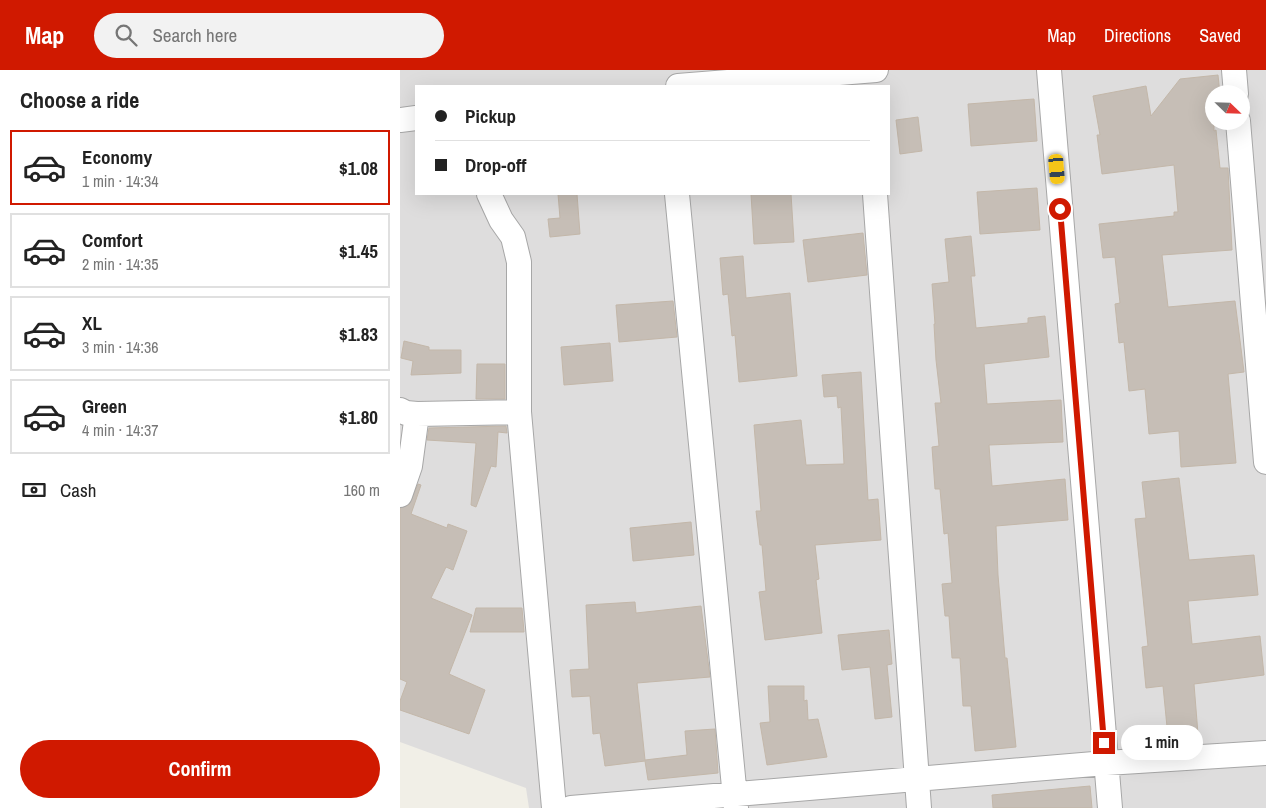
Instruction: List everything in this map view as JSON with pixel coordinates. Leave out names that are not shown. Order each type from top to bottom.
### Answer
[{"type":"street","points":[[867,70],[868,85]]},
{"type":"street","points":[[690,85],[876,70]]},
{"type":"street","points":[[1049,70],[1110,808]]},
{"type":"street","points":[[1234,70],[1235,85]]},
{"type":"street","points":[[400,120],[415,118]]},
{"type":"street","points":[[1239,130],[1266,462]]},
{"type":"street","points":[[489,195],[501,220],[513,237],[519,262],[519,412],[554,808]]},
{"type":"street","points":[[677,195],[736,801]]},
{"type":"street","points":[[876,195],[919,808]]},
{"type":"street","points":[[400,495],[410,466],[408,412],[519,412]]},
{"type":"street","points":[[571,808],[736,801],[916,778],[1266,753]]},
{"type":"shaded area","points":[[400,70],[1266,70],[1266,808],[529,808],[526,788],[400,742]]},
{"type":"building","points":[[1218,75],[1219,85],[1205,85],[1205,130],[1216,130],[1220,168],[1228,168],[1232,250],[1162,255],[1168,307],[1235,301],[1244,372],[1228,374],[1236,463],[1181,467],[1179,431],[1149,434],[1145,389],[1129,391],[1124,342],[1119,343],[1115,304],[1120,303],[1115,257],[1103,258],[1099,224],[1174,216],[1174,212],[1178,212],[1174,165],[1102,174],[1097,135],[1100,135],[1093,96],[1146,86],[1151,116],[1180,79]]},
{"type":"building","points":[[1034,99],[1037,141],[971,146],[968,104]]},
{"type":"building","points":[[918,117],[922,151],[900,154],[896,120]]},
{"type":"building","points":[[1037,188],[1040,230],[980,234],[977,192]]},
{"type":"building","points":[[558,195],[577,195],[580,234],[550,237],[548,219],[560,218]]},
{"type":"building","points":[[751,195],[791,195],[794,242],[754,244]]},
{"type":"building","points":[[863,233],[867,275],[808,282],[803,240]]},
{"type":"building","points":[[971,236],[975,276],[971,276],[976,328],[1028,323],[1028,318],[1045,316],[1049,357],[984,364],[987,404],[1061,400],[1063,442],[989,445],[992,486],[1065,479],[1068,520],[996,526],[1005,658],[1007,658],[1016,747],[975,751],[971,706],[963,706],[960,658],[952,658],[949,616],[945,616],[942,584],[952,583],[948,533],[944,534],[940,489],[935,489],[932,447],[939,446],[935,403],[941,403],[936,360],[932,284],[949,282],[945,239]]},
{"type":"building","points":[[743,256],[746,298],[790,293],[797,376],[739,382],[735,335],[732,336],[728,294],[723,295],[720,258]]},
{"type":"building","points":[[673,301],[677,337],[619,342],[616,305]]},
{"type":"building","points":[[404,341],[429,347],[429,350],[461,350],[461,373],[411,375],[413,361],[401,358]]},
{"type":"building","points":[[610,343],[613,381],[564,385],[561,347]]},
{"type":"building","points":[[477,364],[505,364],[505,399],[476,399]]},
{"type":"building","points":[[861,372],[868,500],[878,499],[881,540],[815,545],[819,579],[816,580],[822,633],[765,640],[759,592],[766,591],[762,545],[760,545],[756,511],[761,511],[754,425],[801,420],[806,465],[844,464],[841,407],[838,408],[837,396],[824,397],[822,375]]},
{"type":"building","points":[[506,426],[507,433],[498,432],[496,467],[491,466],[476,507],[471,505],[476,443],[427,440],[429,428]]},
{"type":"building","points":[[1179,478],[1189,560],[1254,555],[1258,595],[1188,601],[1192,644],[1260,636],[1264,675],[1194,684],[1198,734],[1168,737],[1163,686],[1146,688],[1142,647],[1148,646],[1135,519],[1146,518],[1142,482]]},
{"type":"building","points":[[418,484],[421,485],[411,514],[447,528],[448,524],[467,531],[453,570],[446,567],[431,598],[472,615],[449,674],[485,690],[469,734],[400,710],[400,701],[407,682],[400,679],[400,508],[409,505]]},
{"type":"building","points":[[691,522],[694,555],[633,561],[630,528]]},
{"type":"building","points":[[635,602],[636,613],[701,606],[710,677],[637,683],[645,760],[687,755],[685,731],[715,729],[718,773],[648,780],[645,761],[605,766],[600,733],[593,734],[590,696],[572,697],[570,670],[589,669],[586,605]]},
{"type":"building","points":[[476,608],[522,608],[524,632],[470,632]]},
{"type":"building","points":[[889,630],[892,664],[887,665],[892,717],[875,719],[870,667],[842,670],[838,635]]},
{"type":"building","points":[[768,686],[804,686],[804,701],[807,700],[808,720],[818,719],[827,757],[767,765],[760,723],[770,722]]},
{"type":"building","points":[[1090,786],[1092,808],[993,808],[992,795]]},
{"type":"route","points":[[1060,209],[1104,743]]}]
